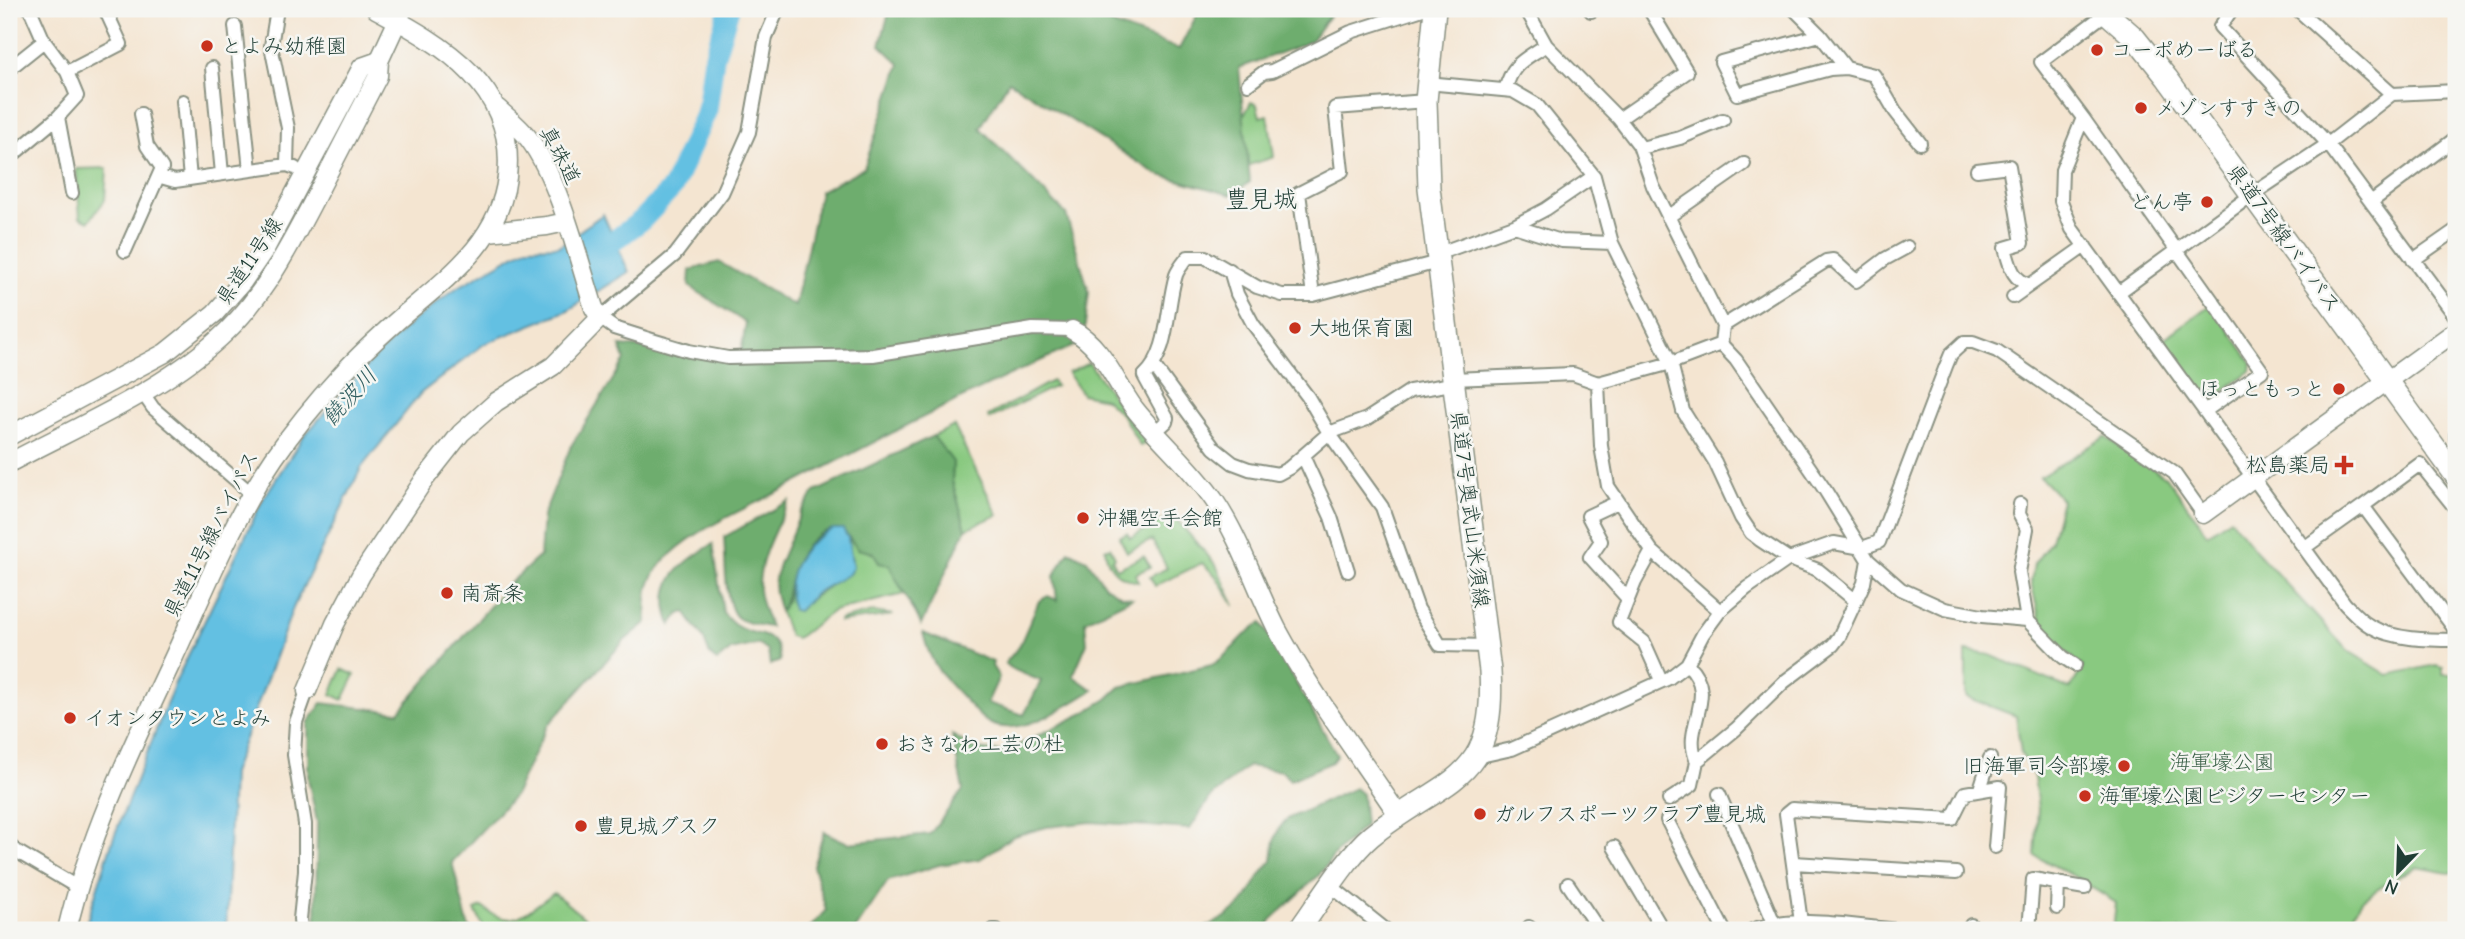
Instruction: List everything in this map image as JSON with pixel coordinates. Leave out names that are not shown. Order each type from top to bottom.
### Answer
[{"type":"main road","name":"県道11号線バイパス","points":[[66,930],[77,887],[113,787],[234,528],[273,460],[317,402],[371,344],[469,258],[488,232],[502,201],[507,177],[506,136],[497,108],[474,76],[460,62],[401,15],[376,9]]},
{"type":"main road","name":"県道7号奥武山米須線","points":[[1299,930],[1362,845],[1399,816],[1447,785],[1476,757],[1484,742],[1490,718],[1492,695],[1487,646],[1429,188],[1427,92],[1435,9]]},
{"type":"main road","name":"県道7号線バイパス","points":[[2107,10],[2151,58],[2253,194],[2456,476]]},
{"type":"main road","name":"県道11号線","points":[[9,463],[142,392],[182,367],[213,344],[254,301],[302,222],[378,76],[379,61],[401,15]]},
{"type":"main road","name":"県道11号線","points":[[9,436],[165,353],[199,328],[229,298],[255,265],[362,67],[379,61]]},
{"type":"main road","name":"真珠道","points":[[497,108],[524,133],[535,149],[568,227],[597,313]]},
{"type":"main road","points":[[488,232],[547,226],[568,227]]},
{"type":"main road","points":[[307,691],[335,624],[360,575],[424,480],[461,433],[496,402],[553,366],[597,313]]},
{"type":"main road","points":[[1072,330],[1082,335],[1096,349],[1133,405],[1201,483],[1223,515],[1289,650],[1399,816]]},
{"type":"main road","points":[[2203,514],[2456,331]]},
{"type":"street","points":[[9,158],[58,117],[77,96],[67,72],[44,41],[30,9]]},
{"type":"street","points":[[67,72],[121,44],[105,9]]},
{"type":"street","points":[[276,9],[271,46],[288,128],[287,165]]},
{"type":"street","points":[[778,9],[766,37],[749,132],[722,193],[675,255],[597,313],[614,328],[689,351],[728,358],[873,355],[1032,329],[1072,330]]},
{"type":"street","points":[[1248,84],[1264,72],[1272,71],[1352,33],[1423,9]]},
{"type":"street","points":[[1527,9],[1545,45],[1619,119],[1641,148],[1653,186],[1723,326],[1721,344],[1743,371],[1868,560],[1900,589],[1945,609],[2026,620]]},
{"type":"street","points":[[1619,119],[1687,72],[1649,9]]},
{"type":"street","points":[[1794,9],[1820,35],[1846,68]]},
{"type":"street","points":[[2232,9],[2220,27],[2328,144],[2456,317]]},
{"type":"street","points":[[2297,9],[2392,94]]},
{"type":"street","points":[[2107,10],[2041,62],[2262,371],[2205,411]]},
{"type":"street","points":[[235,26],[250,170]]},
{"type":"street","points":[[1820,35],[1720,62],[1737,94],[1830,69],[1846,68],[1874,75],[1895,111],[1920,143]]},
{"type":"street","points":[[9,69],[44,41]]},
{"type":"street","points":[[1505,90],[1510,72],[1516,65],[1545,45]]},
{"type":"street","points":[[212,68],[222,174]]},
{"type":"street","points":[[2118,293],[2253,194],[2328,144],[2392,94],[2452,91],[2456,105]]},
{"type":"street","points":[[1313,295],[1299,192],[1342,171],[1335,108],[1427,92],[1513,92],[1537,106],[1594,176],[1612,243],[1671,363],[1683,411],[1715,462],[1751,533],[1789,559],[1818,570],[1856,601]]},
{"type":"street","points":[[183,101],[190,179]]},
{"type":"street","points":[[125,251],[162,168],[147,146],[141,114]]},
{"type":"street","points":[[58,117],[72,193]]},
{"type":"street","points":[[2083,118],[2062,170],[2061,201],[2072,229],[2346,604],[2371,626],[2395,635],[2456,640]]},
{"type":"street","points":[[1641,148],[1680,138],[1723,120]]},
{"type":"street","points":[[2371,202],[2456,138]]},
{"type":"street","points":[[1668,217],[1744,164]]},
{"type":"street","points":[[160,177],[175,181],[287,165],[306,173]]},
{"type":"street","points":[[1977,170],[2008,166],[2022,243],[2005,248],[2014,275],[2021,282],[2030,285]]},
{"type":"street","points":[[1155,432],[1167,418],[1144,376],[1154,366],[1169,313],[1176,273],[1188,257],[1205,257],[1257,287],[1282,295],[1313,295],[1437,257],[1448,250],[1514,226],[1546,209],[1594,176]]},
{"type":"street","points":[[1514,226],[1561,241],[1612,243]]},
{"type":"street","points":[[2413,260],[2456,230]]},
{"type":"street","points":[[2013,297],[2085,246]]},
{"type":"street","points":[[1723,326],[1826,261],[1833,260],[1856,281],[1885,259],[1907,247]]},
{"type":"street","points":[[1230,270],[1237,294],[1253,324],[1308,397],[1329,433],[1382,507],[1418,609],[1440,645],[1487,646]]},
{"type":"street","points":[[1476,757],[1512,750],[1669,678],[1687,664],[1703,634],[1720,611],[1746,588],[1789,559],[1835,543],[1862,548],[1879,542],[1951,355],[1964,342],[1973,342],[1997,351],[2174,473],[2203,514]]},
{"type":"street","points":[[1154,366],[1214,448],[1233,463],[1278,474],[1289,468],[1329,433],[1367,419],[1410,391],[1446,385],[1453,379],[1573,374],[1598,383],[1671,363],[1721,344]]},
{"type":"street","points":[[1598,383],[1601,446],[1608,486],[1653,551],[1720,611]]},
{"type":"street","points":[[142,392],[153,408],[253,495]]},
{"type":"street","points":[[1303,456],[1331,517],[1348,571]]},
{"type":"street","points":[[2304,548],[2420,464],[2456,509]]},
{"type":"street","points":[[1618,502],[1588,516],[1601,541],[1590,557],[1628,599]]},
{"type":"street","points":[[2020,504],[2019,514],[2028,529],[2019,572],[2026,620],[2063,657],[2075,665]]},
{"type":"street","points":[[2363,506],[2456,631]]},
{"type":"street","points":[[1653,551],[1619,622],[1644,642],[1661,680]]},
{"type":"street","points":[[1669,800],[1692,785],[1697,761],[1736,729],[1796,672],[1833,645],[1864,583],[1868,560]]},
{"type":"street","points":[[1687,664],[1702,687],[1693,740],[1693,754],[1697,761]]},
{"type":"street","points":[[301,930],[305,824],[294,755],[296,722],[307,691]]},
{"type":"street","points":[[1980,789],[1990,758]]},
{"type":"street","points":[[1801,922],[1786,814],[1792,809],[1952,819],[1965,793],[2000,787],[1995,847]]},
{"type":"street","points":[[1719,794],[1774,923]]},
{"type":"street","points":[[1667,820],[1724,930]]},
{"type":"street","points":[[9,845],[77,887]]},
{"type":"street","points":[[1614,847],[1663,930]]},
{"type":"street","points":[[1794,863],[1955,873]]},
{"type":"street","points":[[2029,930],[2033,879],[2085,888]]},
{"type":"street","points":[[2057,908],[2058,883]]},
{"type":"street","points":[[1568,884],[1600,930]]},
{"type":"street","points":[[1331,886],[1386,930]]},
{"type":"street","points":[[1758,929],[1774,923],[1801,922],[1822,927],[1898,930]]},
{"type":"green space","points":[[890,9],[1071,9],[1179,49],[1200,9],[1334,9],[1310,42],[1239,68],[1250,182],[1231,195],[1157,174],[1009,81],[980,128],[1066,214],[1089,292],[1083,342],[972,393],[728,517],[697,534],[670,555],[656,570],[649,586],[647,622],[624,641],[547,726],[514,796],[452,862],[468,925],[472,930],[316,930],[317,822],[308,779],[308,723],[322,703],[399,712],[509,584],[540,556],[543,516],[571,446],[625,360],[620,346],[668,350],[739,365],[746,323],[689,286],[690,270],[719,262],[795,306],[820,191],[864,168],[900,64],[880,45]]},
{"type":"green space","points":[[1251,102],[1257,105],[1260,117],[1268,115],[1274,157],[1246,166],[1243,117]]},
{"type":"green space","points":[[107,168],[105,200],[89,221],[80,217],[76,169]]},
{"type":"green space","points":[[2211,304],[2252,363],[2251,371],[2210,400],[2202,400],[2159,343]]},
{"type":"green space","points":[[1089,363],[1146,443],[1140,446],[1123,416],[1105,399],[1082,394],[1068,373]]},
{"type":"green space","points":[[1052,381],[1056,386],[989,419],[988,416]]},
{"type":"green space","points":[[954,426],[998,515],[966,529],[952,481],[953,462],[933,436]]},
{"type":"green space","points":[[933,436],[953,462],[952,481],[966,529],[921,625],[890,565],[879,563],[874,553],[858,549],[842,529],[822,533],[801,552],[780,612],[774,582],[779,564],[801,512],[815,492]]},
{"type":"green space","name":"海軍壕公園","points":[[2105,437],[2167,478],[2208,534],[2230,518],[2256,551],[2347,650],[2388,675],[2436,665],[2443,667],[2443,674],[2456,674],[2456,872],[2417,867],[2393,879],[2362,900],[2344,930],[2113,930],[2116,903],[2072,875],[2035,856],[2038,809],[2034,777],[2021,753],[2016,716],[1966,697],[1966,651],[1990,655],[2070,689],[2083,667],[2052,639],[2040,620],[2031,583],[2034,564],[2051,541],[2062,500],[2040,477]]},
{"type":"green space","points":[[789,501],[769,544],[759,578],[761,599],[770,627],[745,622],[733,612],[730,603],[724,537]]},
{"type":"green space","points":[[1169,517],[1175,518],[1216,565],[1235,606],[1215,575],[1202,563],[1155,586],[1150,577],[1167,568],[1152,540],[1127,552],[1119,537],[1127,533],[1130,538]]},
{"type":"green space","points":[[848,538],[887,563],[904,594],[833,611],[800,636],[789,636],[780,612],[786,603],[789,583],[790,601],[798,611],[853,567]]},
{"type":"green space","points":[[713,544],[723,612],[740,628],[773,641],[780,661],[770,665],[768,651],[758,644],[731,650],[717,661],[709,653],[702,636],[686,612],[679,614],[671,625],[666,597],[673,576],[690,559]]},
{"type":"green space","points":[[1110,547],[1117,569],[1144,556],[1150,567],[1135,574],[1138,582],[1125,578],[1112,568],[1105,549]]},
{"type":"green space","points":[[1069,551],[1087,560],[1105,586],[1122,596],[1132,598],[1085,621],[1087,643],[1073,676],[1093,690],[1057,712],[1028,724],[1001,727],[989,723],[978,715],[942,675],[929,653],[923,633],[993,662],[992,666],[999,677],[987,703],[1024,715],[1041,681],[1012,669],[1005,663],[1019,647],[1039,601],[1048,596],[1057,600],[1054,576]]},
{"type":"green space","points":[[873,612],[893,615],[839,622],[839,620]]},
{"type":"green space","points":[[1262,623],[1337,755],[1332,762],[1290,780],[1282,771],[1248,766],[1210,798],[1190,829],[1091,822],[1047,827],[1014,836],[980,859],[939,865],[888,881],[855,930],[808,930],[826,910],[813,866],[824,832],[848,843],[930,834],[963,790],[952,735],[975,749],[1004,752],[1082,714],[1107,699],[1120,687],[1212,665]]},
{"type":"green space","points":[[342,669],[355,675],[343,700],[331,694]]},
{"type":"green space","points":[[1355,788],[1362,794],[1365,825],[1336,853],[1318,876],[1271,920],[1266,930],[1199,930],[1231,914],[1246,899],[1272,861],[1274,842],[1289,818]]},
{"type":"green space","points":[[554,893],[599,930],[485,930],[475,910],[482,907],[493,915],[511,918],[527,912]]},
{"type":"water","points":[[603,214],[629,272],[568,310],[484,344],[421,393],[361,468],[293,608],[232,774],[226,930],[84,930],[113,839],[174,685],[263,499],[303,437],[372,360],[413,321],[455,289],[528,247],[559,246]]},
{"type":"water","points":[[833,529],[843,529],[848,538],[853,567],[849,574],[817,592],[798,611],[793,610],[790,585],[796,562],[812,543]]},
{"type":"waterway","name":"饒波川","points":[[591,258],[642,220],[673,187],[707,110],[714,58],[729,9]]},
{"type":"place","name":"とよみ幼稚園","points":[[207,46]]},
{"type":"place","name":"コーポめーばる","points":[[2097,50]]},
{"type":"place","name":"メゾンすすきの","points":[[2141,108]]},
{"type":"place","name":"どん亭","points":[[2207,202]]},
{"type":"place","name":"大地保育園","points":[[1295,328]]},
{"type":"place","name":"ほっともっと","points":[[2339,389]]},
{"type":"place","name":"松島薬局","points":[[2344,465]]},
{"type":"place","name":"沖縄空手会館","points":[[1083,518]]},
{"type":"place","name":"南斎条","points":[[447,593]]},
{"type":"place","name":"イオンタウンとよみ","points":[[70,718]]},
{"type":"place","name":"おきなわ工芸の杜","points":[[882,744]]},
{"type":"place","name":"旧海軍司令部壕","points":[[2124,766]]},
{"type":"place","name":"海軍壕公園ビジターセンター","points":[[2085,796]]},
{"type":"place","name":"ガルフスポーツクラブ豊見城","points":[[1480,814]]},
{"type":"place","name":"豊見城グスク","points":[[581,826]]},
{"type":"district","name":"豊見城","points":[[1261,199]]}]
